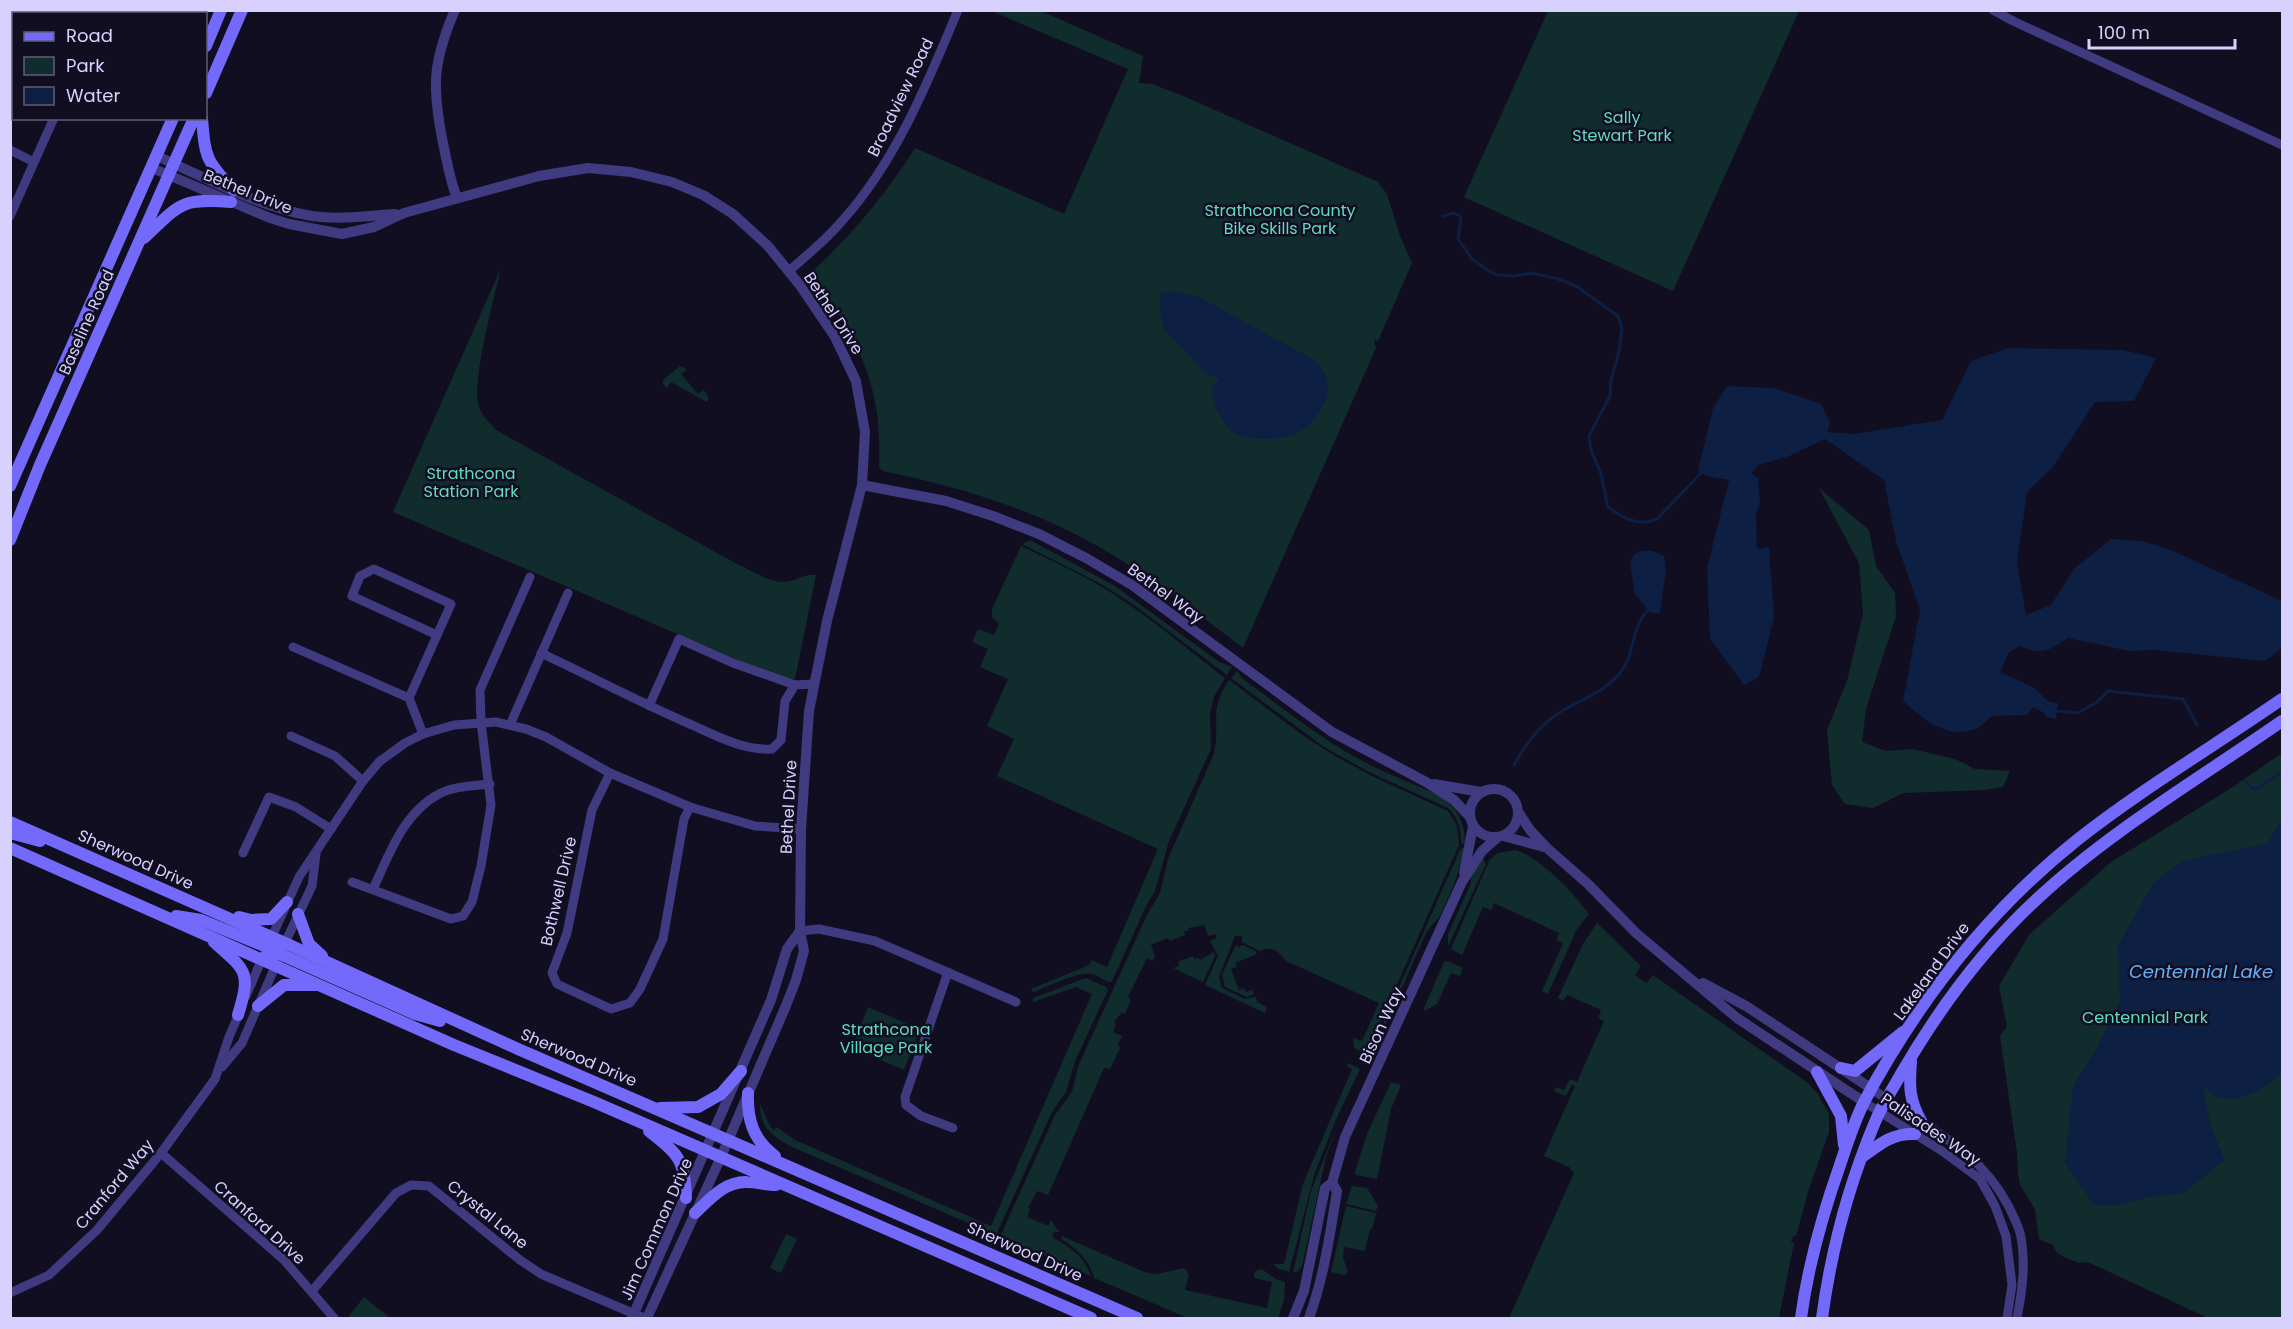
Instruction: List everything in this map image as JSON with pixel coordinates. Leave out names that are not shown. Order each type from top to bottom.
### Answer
[{"type":"main road","points":[[207,44],[221,10]]},
{"type":"main road","points":[[207,91],[242,10]]},
{"type":"main road","name":"Baseline Road","points":[[10,486],[172,120]]},
{"type":"main road","name":"Baseline Road","points":[[10,540],[40,465],[193,120]]},
{"type":"main road","points":[[139,243],[184,204],[194,200],[232,196],[209,163],[204,150],[202,120]]},
{"type":"main road","name":"Lakeland Drive","points":[[1801,1318],[1805,1284],[1821,1217],[1864,1102],[1910,1025],[1963,951],[2010,900],[2078,839],[2283,699]]},
{"type":"main road","name":"Lakeland Drive","points":[[1822,1318],[1839,1228],[1861,1158],[1886,1099],[1958,986],[2000,937],[2038,898],[2122,831],[2283,721]]},
{"type":"main road","name":"Sherwood Drive","points":[[10,822],[227,918],[270,942],[280,954],[323,986],[454,1045],[637,1121],[1091,1318]]},
{"type":"main road","points":[[10,833],[70,849]]},
{"type":"main road","name":"Sherwood Drive","points":[[10,848],[262,959],[280,954],[354,975],[474,1030],[1137,1318]]},
{"type":"main road","points":[[227,918],[235,916],[251,920],[271,919],[287,902]]},
{"type":"main road","points":[[158,913],[201,921],[270,942]]},
{"type":"main road","points":[[298,914],[304,934],[314,950],[354,975]]},
{"type":"main road","points":[[204,934],[241,967],[246,988],[238,1015]]},
{"type":"main road","points":[[280,954],[415,1014],[474,1030]]},
{"type":"main road","points":[[258,1006],[284,985],[323,986]]},
{"type":"main road","points":[[1840,1068],[1855,1071],[1910,1025]]},
{"type":"main road","points":[[1911,1057],[1909,1092],[1922,1123]]},
{"type":"main road","points":[[656,1108],[698,1107],[721,1094],[741,1071]]},
{"type":"main road","points":[[1817,1072],[1841,1116],[1844,1152]]},
{"type":"main road","points":[[748,1093],[747,1112],[754,1132],[765,1149],[788,1166]]},
{"type":"main road","points":[[637,1121],[680,1158],[686,1179],[686,1198]]},
{"type":"main road","points":[[1861,1158],[1891,1137],[1915,1134]]},
{"type":"main road","points":[[695,1213],[725,1187],[734,1183],[748,1182],[785,1186]]},
{"type":"street","points":[[455,10],[437,64],[435,90],[451,183],[457,198]]},
{"type":"street","name":"Broadview Road","points":[[789,271],[822,243],[844,219],[882,169],[912,116],[958,10]]},
{"type":"street","points":[[1993,10],[2283,145]]},
{"type":"street","points":[[10,216],[53,120]]},
{"type":"street","points":[[10,150],[34,162]]},
{"type":"street","name":"Bethel Drive","points":[[157,156],[289,224],[342,234],[374,227],[404,213],[457,198],[539,176],[588,168],[631,172],[672,182],[703,195],[733,214],[768,246],[789,271],[835,337],[856,381],[865,432],[862,484],[827,621],[809,711],[801,829],[800,931],[804,951],[796,980],[729,1139]]},
{"type":"street","name":"Bethel Drive","points":[[152,168],[169,176],[232,196],[312,216],[342,218],[404,213]]},
{"type":"street","name":"Bethel Way","points":[[862,484],[946,501],[993,516],[1039,534],[1077,553],[1132,585],[1332,732],[1455,800],[1472,821]]},
{"type":"street","points":[[409,698],[451,604],[374,569],[360,576],[352,596],[437,634]]},
{"type":"street","points":[[352,882],[451,919],[463,916],[472,902],[481,866],[490,805],[490,783],[481,722],[480,690],[530,577]]},
{"type":"street","points":[[510,725],[568,593]]},
{"type":"street","points":[[649,706],[679,639],[733,663],[795,685],[813,684]]},
{"type":"street","points":[[293,646],[409,698],[423,734]]},
{"type":"street","points":[[541,653],[649,706],[730,741],[753,748],[772,749],[781,740],[785,701],[795,685]]},
{"type":"street","points":[[270,942],[299,877],[363,781],[379,762],[423,734],[454,725],[481,722],[510,725],[546,737],[610,773],[690,807],[755,826],[801,829]]},
{"type":"street","points":[[291,736],[335,756],[363,781]]},
{"type":"street","name":"Bothwell Drive","points":[[610,773],[592,810],[567,933],[552,973],[557,984],[611,1009],[630,1002],[640,989],[663,939],[684,819],[690,807]]},
{"type":"street","name":"Bethel Way","points":[[1426,782],[1481,792]]},
{"type":"street","points":[[373,889],[399,835],[418,808],[440,793],[490,783]]},
{"type":"street","points":[[1547,848],[1501,836],[1487,836],[1472,821],[1471,806],[1481,792],[1494,788],[1506,791],[1515,800],[1519,813],[1530,830],[1636,933],[1737,1018],[1864,1102]]},
{"type":"street","points":[[243,853],[269,796],[296,807],[331,829]]},
{"type":"street","points":[[1501,836],[1515,827],[1519,813]]},
{"type":"street","name":"Bison Way","points":[[1462,882],[1472,821]]},
{"type":"street","name":"Bison Way","points":[[1293,1318],[1304,1291],[1325,1188],[1332,1183],[1345,1137],[1462,882],[1482,852],[1501,836]]},
{"type":"street","points":[[280,954],[312,886],[316,851]]},
{"type":"street","points":[[800,931],[819,929],[875,940],[1016,1002]]},
{"type":"street","name":"Bethel Drive","points":[[714,1133],[771,1000],[787,950],[800,931]]},
{"type":"street","name":"Cranford Way","points":[[10,1293],[49,1275],[97,1230],[161,1154],[215,1079],[229,1037],[270,942]]},
{"type":"street","name":"Cranford Way","points":[[218,1071],[242,1043],[280,954]]},
{"type":"street","points":[[948,972],[905,1097],[906,1105],[921,1116],[953,1128]]},
{"type":"street","points":[[1684,973],[1746,1006],[1872,1089]]},
{"type":"street","name":"Palisades Way","points":[[1872,1089],[1968,1153],[2000,1189],[2021,1235],[2023,1275],[2017,1318]]},
{"type":"street","name":"Palisades Way","points":[[1864,1102],[1942,1151],[1980,1179],[1995,1206],[2006,1236],[2012,1285],[2007,1318]]},
{"type":"street","name":"Jim Common Drive","points":[[639,1317],[714,1133]]},
{"type":"street","name":"Jim Common Drive","points":[[639,1317],[695,1213],[729,1139]]},
{"type":"street","name":"Cranford Drive","points":[[161,1154],[284,1260],[334,1318]]},
{"type":"street","name":"Bison Way","points":[[1309,1318],[1318,1292],[1337,1191],[1332,1183]]},
{"type":"street","name":"Crystal Lane","points":[[312,1291],[396,1193],[411,1185],[429,1186],[520,1260],[541,1274],[639,1317]]},
{"type":"green space","name":"Strathcona County Bike Skills Park","points":[[989,10],[1041,11],[1143,56],[1139,83],[1152,84],[1181,95],[1378,182],[1387,194],[1400,236],[1412,263],[1378,341],[1374,340],[1376,348],[1243,648],[1138,571],[1075,534],[995,501],[940,484],[883,471],[879,467],[877,412],[865,366],[843,322],[812,272],[868,213],[915,148],[1064,214],[1128,69]]},
{"type":"green space","name":"Sally Stewart Park","points":[[1548,11],[1799,11],[1673,291],[1464,197]]},
{"type":"green space","name":"Strathcona Station Park","points":[[501,268],[480,361],[477,396],[484,416],[496,430],[759,575],[783,582],[807,575],[816,575],[795,679],[791,681],[782,679],[393,512]]},
{"type":"green space","points":[[680,366],[687,369],[681,374],[698,394],[704,390],[709,398],[707,402],[671,382],[667,388],[663,384],[663,380]]},
{"type":"green space","points":[[1819,488],[1869,530],[1876,566],[1895,593],[1896,616],[1866,709],[1862,742],[1885,751],[1912,749],[1955,759],[1975,769],[2010,771],[2003,787],[1985,790],[1903,793],[1873,808],[1845,804],[1832,785],[1827,730],[1847,681],[1863,614],[1859,563]]},
{"type":"green space","points":[[1030,540],[1115,586],[1219,662],[1232,667],[1227,675],[1130,602],[1099,583],[1022,544]]},
{"type":"green space","points":[[1021,546],[1107,590],[1152,621],[1225,678],[1214,696],[1210,714],[1211,749],[1169,841],[1155,891],[1113,979],[1111,982],[1093,974],[1080,974],[1033,992],[1031,989],[1089,965],[1092,960],[1107,967],[1158,849],[997,776],[1014,739],[987,726],[1008,679],[980,667],[988,649],[972,642],[978,629],[994,635],[999,624],[992,617],[992,609]]},
{"type":"green space","points":[[1237,671],[1242,678],[1343,750],[1444,799],[1459,817],[1465,844],[1461,843],[1458,824],[1448,808],[1369,772],[1324,747],[1231,678]]},
{"type":"green space","points":[[1229,680],[1301,734],[1335,756],[1376,778],[1448,811],[1457,826],[1459,845],[1366,1054],[1354,1048],[1353,1038],[1362,1041],[1379,1003],[1286,961],[1275,950],[1260,951],[1242,942],[1242,936],[1235,936],[1219,977],[1222,988],[1245,999],[1256,997],[1257,1002],[1267,1007],[1265,1013],[1205,985],[1218,956],[1210,941],[1217,938],[1215,934],[1208,936],[1204,925],[1188,928],[1189,930],[1184,932],[1185,935],[1170,941],[1168,938],[1151,945],[1155,957],[1153,961],[1147,958],[1128,997],[1131,999],[1125,1014],[1121,1013],[1114,1022],[1116,1024],[1113,1032],[1122,1036],[1118,1044],[1120,1048],[1110,1069],[1104,1068],[1048,1195],[1037,1191],[1028,1208],[1030,1209],[1027,1217],[1048,1226],[1051,1220],[1059,1232],[1054,1232],[1052,1237],[1075,1252],[1091,1276],[1000,1237],[1055,1115],[1072,1092],[1078,1067],[1085,1051],[1147,915],[1160,893],[1168,859],[1213,756],[1218,701]]},
{"type":"green space","name":"Centennial Park","points":[[2282,753],[2282,1318],[2208,1318],[2088,1262],[2079,1263],[2066,1258],[2057,1253],[2053,1245],[2039,1239],[2035,1209],[2020,1185],[2018,1174],[2000,1036],[2007,1027],[1999,986],[2029,935],[2111,862],[2233,787]]},
{"type":"green space","points":[[1465,849],[1454,885],[1440,916],[1427,931],[1384,1028],[1380,1047],[1373,1046],[1460,850]]},
{"type":"green space","points":[[1515,850],[1545,867],[1589,914],[1577,929],[1548,994],[1542,991],[1563,943],[1556,940],[1559,933],[1494,903],[1491,910],[1483,907],[1462,955],[1451,949],[1490,859],[1498,853]]},
{"type":"green space","points":[[1482,857],[1486,864],[1448,946],[1448,934],[1471,883],[1471,876]]},
{"type":"green space","points":[[1597,923],[1641,966],[1635,975],[1646,983],[1653,975],[1808,1083],[1818,1094],[1829,1114],[1829,1132],[1808,1192],[1796,1236],[1793,1236],[1791,1242],[1794,1243],[1779,1318],[1509,1318],[1574,1173],[1569,1167],[1544,1156],[1575,1086],[1572,1085],[1566,1096],[1554,1091],[1556,1087],[1564,1090],[1570,1079],[1577,1082],[1604,1021],[1598,1018],[1601,1010],[1567,995],[1563,1001],[1558,998],[1583,944]]},
{"type":"green space","points":[[1236,945],[1238,947],[1243,945],[1257,952],[1235,963],[1237,967],[1231,969],[1239,990],[1244,988],[1246,992],[1252,990],[1254,994],[1247,997],[1225,987],[1222,974]]},
{"type":"green space","points":[[1214,952],[1215,956],[1203,982],[1173,968],[1179,966],[1178,962],[1193,956],[1194,959],[1199,958],[1200,960]]},
{"type":"green space","points":[[1447,961],[1463,968],[1460,976],[1451,973],[1437,1004],[1425,1011],[1424,1008],[1444,962]]},
{"type":"green space","points":[[1086,978],[1108,990],[1075,1061],[1066,1092],[1052,1112],[996,1235],[790,1146],[772,1134],[764,1124],[760,1104],[774,1130],[777,1127],[795,1140],[991,1226],[1092,994],[1076,987],[1033,1002],[1033,998]]},
{"type":"green space","name":"Strathcona Village Park","points":[[868,1007],[920,1029],[904,1070],[852,1048]]},
{"type":"green space","points":[[1348,1063],[1360,1069],[1315,1172],[1289,1272],[1277,1268],[1274,1264],[1284,1264],[1303,1184],[1352,1069],[1347,1066]]},
{"type":"green space","points":[[1391,1082],[1401,1085],[1391,1109],[1377,1179],[1356,1175],[1367,1134]]},
{"type":"green space","points":[[1341,1116],[1326,1157],[1302,1266],[1293,1273],[1311,1191]]},
{"type":"green space","points":[[1352,1186],[1367,1188],[1378,1206],[1376,1211],[1346,1204]]},
{"type":"green space","points":[[1346,1206],[1376,1213],[1365,1251],[1344,1247],[1343,1258],[1348,1272],[1344,1275],[1331,1272]]},
{"type":"green space","points":[[786,1234],[797,1239],[781,1273],[770,1268]]},
{"type":"green space","points":[[1062,1236],[1144,1272],[1157,1274],[1184,1268],[1189,1274],[1185,1290],[1267,1308],[1272,1282],[1254,1278],[1255,1271],[1262,1269],[1276,1279],[1285,1282],[1284,1300],[1278,1318],[1188,1318],[1094,1278],[1086,1260],[1061,1239]]},
{"type":"green space","points":[[364,1297],[390,1318],[350,1318],[349,1316]]},
{"type":"water","points":[[1172,291],[1199,297],[1316,361],[1325,374],[1328,390],[1323,406],[1312,421],[1297,433],[1270,439],[1241,436],[1229,429],[1216,408],[1212,393],[1213,385],[1219,380],[1207,374],[1164,330],[1159,305],[1161,293]]},
{"type":"water","points":[[2008,348],[2123,350],[2156,358],[2134,401],[2095,402],[2053,467],[2027,492],[2017,563],[2026,615],[2051,605],[2074,569],[2111,539],[2142,541],[2171,550],[2282,601],[2282,648],[2265,661],[2155,650],[2129,651],[2068,638],[2056,646],[2040,651],[2020,646],[2009,652],[2000,672],[2033,687],[2048,701],[2058,703],[2056,719],[2046,717],[2043,712],[2033,707],[2026,715],[1992,716],[1980,727],[1967,731],[1957,732],[1938,726],[1919,715],[1903,701],[1920,610],[1896,541],[1884,480],[1825,439],[1789,456],[1758,465],[1751,474],[1758,478],[1760,504],[1756,512],[1757,549],[1769,547],[1774,617],[1759,677],[1744,685],[1710,639],[1707,568],[1729,480],[1707,476],[1698,471],[1713,408],[1727,386],[1774,388],[1821,404],[1830,422],[1828,432],[1854,434],[1942,420],[1971,361]]},
{"type":"water","points":[[1641,551],[1652,551],[1664,556],[1666,571],[1660,613],[1651,613],[1635,594],[1630,563],[1634,554]]},
{"type":"water","name":"Centennial Lake","points":[[2282,818],[2282,1072],[2270,1083],[2253,1093],[2235,1098],[2218,1097],[2203,1086],[2211,1128],[2225,1160],[2183,1193],[2149,1197],[2118,1205],[2094,1205],[2065,1162],[2073,1087],[2100,1042],[2120,1000],[2118,946],[2153,883],[2183,861],[2268,843]]},
{"type":"waterway","points":[[1443,216],[1454,213],[1461,217],[1458,239],[1472,259],[1489,271],[1497,275],[1514,276],[1531,273],[1558,279],[1576,286],[1618,316],[1622,329],[1611,380],[1610,396],[1589,436],[1608,507],[1619,515],[1637,522],[1657,519],[1701,473]]},
{"type":"waterway","points":[[1514,765],[1529,742],[1547,722],[1562,711],[1603,689],[1617,677],[1627,662],[1638,625],[1648,610]]},
{"type":"waterway","points":[[2057,711],[2078,713],[2097,702],[2108,691],[2183,699],[2197,725]]},
{"type":"waterway","points":[[2245,781],[2255,790],[2282,772]]}]
